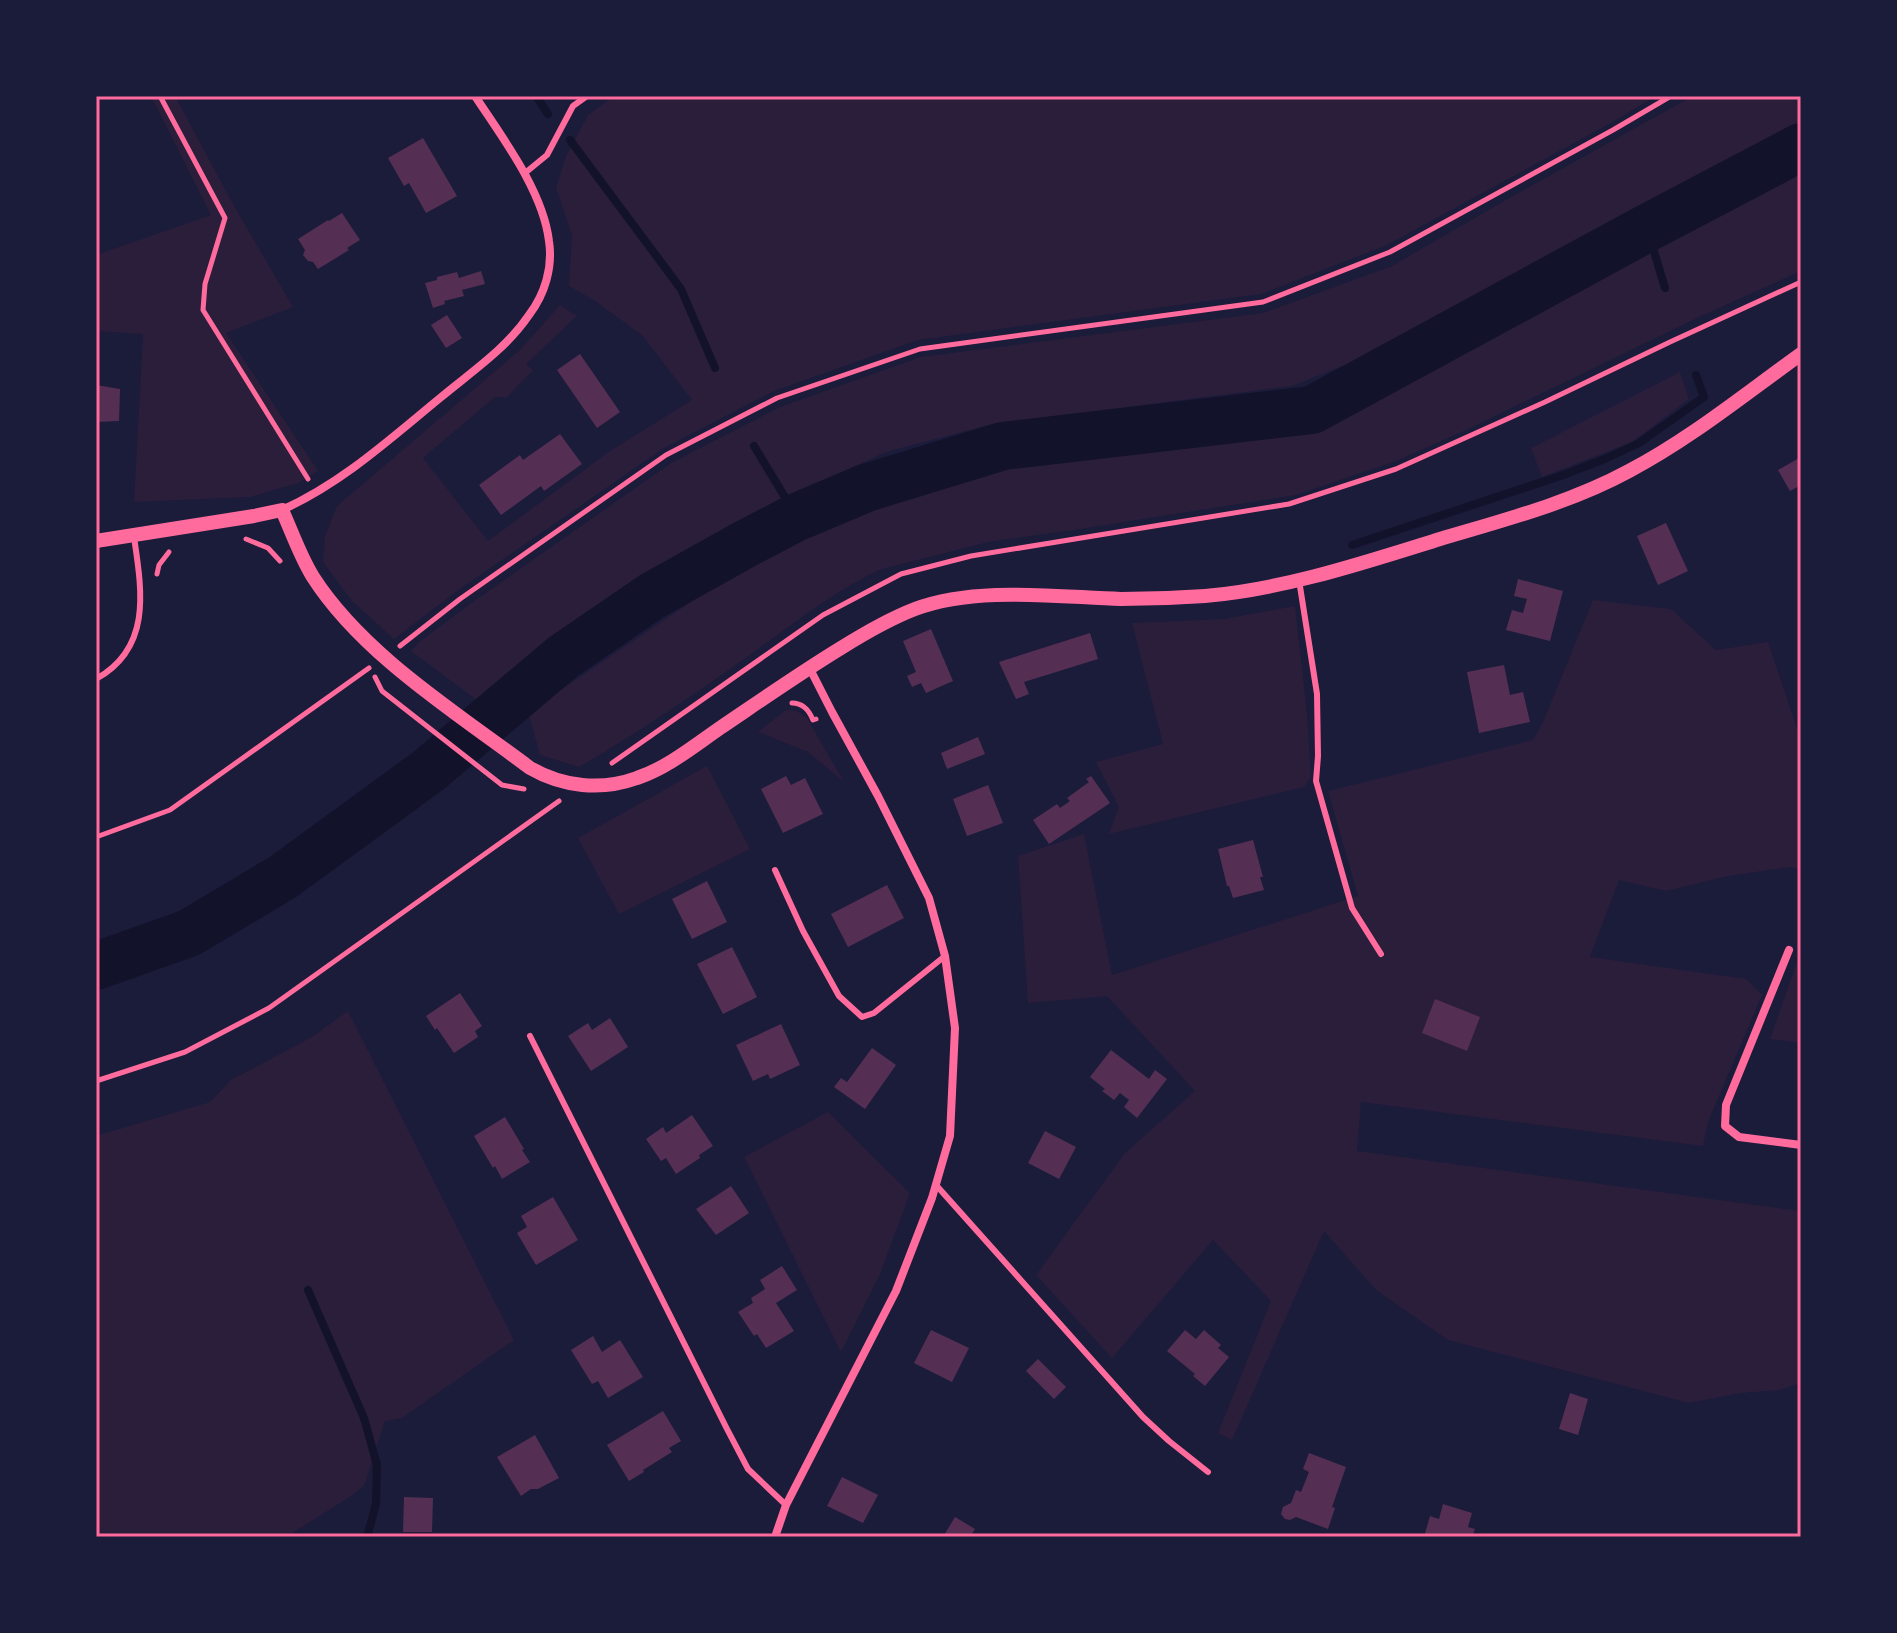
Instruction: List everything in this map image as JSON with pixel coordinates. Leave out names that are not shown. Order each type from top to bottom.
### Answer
[{"type":"street","points":[[96,541],[282,510],[317,493],[346,475],[498,351],[529,315],[545,287],[550,256],[549,238],[525,173],[475,96]]},
{"type":"street","points":[[282,510],[319,586],[352,625],[398,669],[546,777],[566,784],[618,783],[649,774],[809,667],[918,607],[945,601],[1009,595],[1125,599],[1234,593],[1299,580],[1372,560],[1540,509],[1630,471],[1683,439],[1801,354]]},
{"type":"street","points":[[775,1537],[786,1505],[896,1291],[936,1185],[950,1136],[955,1028],[945,956],[929,898],[809,667]]},
{"type":"street","points":[[1789,950],[1726,1105],[1725,1126],[1739,1137],[1801,1145]]},
{"type":"lane","points":[[525,173],[547,155],[573,106],[587,96]]},
{"type":"lane","points":[[96,679],[106,674],[129,651],[136,635],[140,599],[134,534]]},
{"type":"lane","points":[[1299,580],[1317,694],[1316,781],[1352,908],[1381,954]]},
{"type":"lane","points":[[775,870],[803,931],[839,996],[862,1017],[874,1013],[945,956]]},
{"type":"lane","points":[[530,1036],[748,1469],[786,1505]]},
{"type":"lane","points":[[936,1185],[1143,1417],[1208,1472]]},
{"type":"path","points":[[160,96],[225,218],[205,284],[203,310],[317,493]]},
{"type":"path","points":[[398,647],[460,599],[666,455],[777,398],[920,349],[1263,302],[1390,252],[1671,96]]},
{"type":"path","points":[[96,1081],[185,1052],[269,1008],[823,615],[901,574],[971,556],[1289,504],[1396,469],[1801,282]]},
{"type":"path","points":[[96,837],[170,810],[370,667]]},
{"type":"path","points":[[382,691],[502,785]]},
{"type":"shaded area","points":[[151,96],[175,96],[293,307],[226,333],[318,471],[298,483],[250,497],[134,502],[143,334],[96,331],[96,255],[211,215]]},
{"type":"shaded area","points":[[614,96],[1656,96],[1387,245],[1261,294],[918,340],[774,391],[664,448],[457,591],[394,639],[352,601],[323,562],[325,536],[337,506],[521,349],[560,305],[577,316],[526,364],[533,370],[507,397],[495,397],[423,458],[488,541],[610,451],[692,400],[642,335],[569,286],[572,235],[556,188],[566,156],[588,115]]},
{"type":"shaded area","points":[[1693,96],[1801,96],[1801,123],[1370,355],[1292,386],[993,424],[886,452],[777,501],[604,603],[486,707],[411,651],[470,604],[671,463],[780,407],[921,357],[1263,313],[1392,266]]},
{"type":"shaded area","points":[[1801,170],[1801,271],[1464,431],[1396,461],[1296,495],[988,542],[882,569],[832,596],[689,697],[579,767],[540,755],[528,712],[756,558],[895,499],[1026,456],[1334,423]]},
{"type":"shaded area","points":[[1680,372],[1689,399],[1632,442],[1542,477],[1531,448]]},
{"type":"shaded area","points":[[1593,600],[1671,609],[1716,650],[1768,642],[1801,740],[1801,870],[1791,867],[1728,876],[1666,891],[1619,880],[1590,957],[1746,979],[1762,995],[1708,1122],[1703,1146],[1361,1102],[1357,1151],[1801,1211],[1801,1383],[1780,1390],[1741,1393],[1689,1403],[1448,1340],[1376,1290],[1324,1231],[1232,1440],[1218,1433],[1271,1301],[1213,1240],[1112,1358],[1036,1275],[1125,1153],[1195,1091],[1107,996],[1028,1003],[1018,856],[1084,834],[1112,975],[1358,896],[1328,791],[1533,740]]},
{"type":"shaded area","points":[[1295,606],[1311,777],[1304,787],[1109,834],[1119,807],[1096,762],[1163,744],[1132,623],[1224,619]]},
{"type":"shaded area","points":[[786,710],[797,711],[807,718],[844,782],[808,752],[758,732]]},
{"type":"shaded area","points":[[707,766],[750,849],[619,914],[578,838]]},
{"type":"shaded area","points":[[1797,962],[1801,962],[1801,1043],[1770,1039]]},
{"type":"shaded area","points":[[348,1011],[514,1340],[402,1418],[385,1421],[364,1486],[286,1537],[96,1537],[96,1136],[210,1102],[231,1080],[312,1037]]},
{"type":"shaded area","points":[[828,1112],[910,1193],[880,1274],[841,1352],[744,1157]]},
{"type":"building","points":[[423,138],[457,196],[426,213],[409,183],[404,186],[388,158]]},
{"type":"building","points":[[342,213],[360,240],[318,269],[303,255],[305,250],[298,239]]},
{"type":"building","points":[[481,271],[485,284],[462,290],[464,296],[444,301],[445,304],[433,308],[425,283],[457,272],[459,278]]},
{"type":"building","points":[[447,315],[462,338],[446,348],[431,325]]},
{"type":"building","points":[[580,354],[620,412],[597,428],[557,370]]},
{"type":"building","points":[[96,385],[120,389],[119,421],[96,422]]},
{"type":"building","points":[[560,434],[582,464],[544,491],[541,486],[501,515],[479,485],[520,455],[523,460]]},
{"type":"building","points":[[1801,457],[1801,485],[1790,491],[1778,470]]},
{"type":"building","points":[[1666,523],[1688,571],[1658,585],[1637,536]]},
{"type":"building","points":[[1518,579],[1563,591],[1550,641],[1506,630],[1512,610],[1523,613],[1527,599],[1514,596]]},
{"type":"building","points":[[931,629],[953,681],[926,693],[921,683],[912,687],[907,676],[916,672],[903,641]]},
{"type":"building","points":[[1090,633],[1098,659],[1024,682],[1029,694],[1016,699],[999,662]]},
{"type":"building","points":[[1504,665],[1510,695],[1523,692],[1530,722],[1479,733],[1467,672]]},
{"type":"building","points":[[978,737],[985,754],[947,769],[941,753]]},
{"type":"building","points":[[786,776],[791,785],[805,778],[823,814],[783,833],[761,789]]},
{"type":"building","points":[[1091,776],[1110,803],[1049,844],[1033,820],[1057,804],[1060,808],[1070,801],[1067,798],[1089,782],[1086,779]]},
{"type":"building","points":[[988,785],[1003,823],[967,836],[953,799]]},
{"type":"building","points":[[1253,840],[1264,890],[1233,898],[1218,849]]},
{"type":"building","points":[[707,881],[727,922],[692,939],[672,899]]},
{"type":"building","points":[[887,885],[904,918],[848,947],[831,914]]},
{"type":"building","points":[[732,947],[757,997],[723,1014],[697,964]]},
{"type":"building","points":[[460,993],[482,1026],[475,1031],[478,1037],[454,1053],[426,1016]]},
{"type":"building","points":[[1435,999],[1480,1017],[1467,1051],[1422,1033]]},
{"type":"building","points":[[610,1018],[628,1047],[591,1071],[568,1036],[588,1023],[592,1030]]},
{"type":"building","points":[[781,1024],[800,1065],[770,1079],[768,1074],[753,1081],[736,1045]]},
{"type":"building","points":[[872,1048],[896,1065],[865,1109],[834,1087],[841,1078],[847,1082]]},
{"type":"building","points":[[1111,1050],[1149,1079],[1155,1070],[1167,1079],[1137,1118],[1124,1107],[1129,1100],[1120,1093],[1114,1100],[1090,1077]]},
{"type":"building","points":[[692,1115],[713,1146],[676,1174],[666,1158],[661,1161],[646,1139],[663,1127],[666,1133]]},
{"type":"building","points":[[505,1117],[530,1162],[502,1179],[474,1136]]},
{"type":"building","points":[[1045,1131],[1076,1147],[1059,1179],[1028,1163]]},
{"type":"building","points":[[731,1186],[749,1213],[716,1235],[696,1209]]},
{"type":"building","points":[[553,1197],[578,1240],[536,1265],[517,1233],[527,1227],[521,1216]]},
{"type":"building","points":[[782,1266],[797,1290],[776,1303],[794,1331],[766,1348],[738,1312],[753,1303],[751,1298],[765,1289],[760,1280]]},
{"type":"building","points":[[931,1330],[969,1348],[952,1382],[914,1363]]},
{"type":"building","points":[[1185,1330],[1196,1339],[1204,1330],[1229,1357],[1205,1386],[1167,1351]]},
{"type":"building","points":[[593,1336],[602,1352],[620,1340],[643,1377],[608,1398],[598,1381],[592,1384],[571,1350]]},
{"type":"building","points":[[1038,1359],[1066,1387],[1054,1399],[1026,1371]]},
{"type":"building","points":[[1570,1393],[1588,1399],[1578,1435],[1559,1429]]},
{"type":"building","points":[[663,1411],[681,1441],[669,1448],[672,1452],[629,1481],[607,1445]]},
{"type":"building","points":[[535,1435],[559,1478],[521,1496],[497,1457]]},
{"type":"building","points":[[1309,1453],[1346,1467],[1328,1529],[1296,1517],[1285,1519],[1281,1514],[1283,1507],[1291,1503],[1296,1490],[1301,1492],[1309,1472],[1303,1469]]},
{"type":"building","points":[[842,1477],[878,1495],[863,1523],[827,1506]]},
{"type":"building","points":[[404,1497],[433,1498],[432,1532],[403,1532]]},
{"type":"building","points":[[1443,1504],[1472,1513],[1468,1527],[1475,1529],[1472,1537],[1424,1537],[1430,1516],[1439,1519]]},
{"type":"building","points":[[955,1517],[975,1529],[970,1537],[943,1537]]},
{"type":"waterway","points":[[536,96],[548,114]]},
{"type":"waterway","points":[[570,140],[681,289],[715,368]]},
{"type":"waterway","points":[[96,966],[189,933],[283,877],[428,771],[563,657],[652,596],[797,517],[866,488],[1003,446],[1312,410],[1801,147]]},
{"type":"waterway","points":[[1647,228],[1665,288]]},
{"type":"waterway","points":[[1352,545],[1566,474],[1639,443],[1704,397],[1696,375]]},
{"type":"waterway","points":[[754,446],[797,517]]},
{"type":"waterway","points":[[308,1290],[364,1418],[377,1465],[376,1504],[367,1537]]}]
